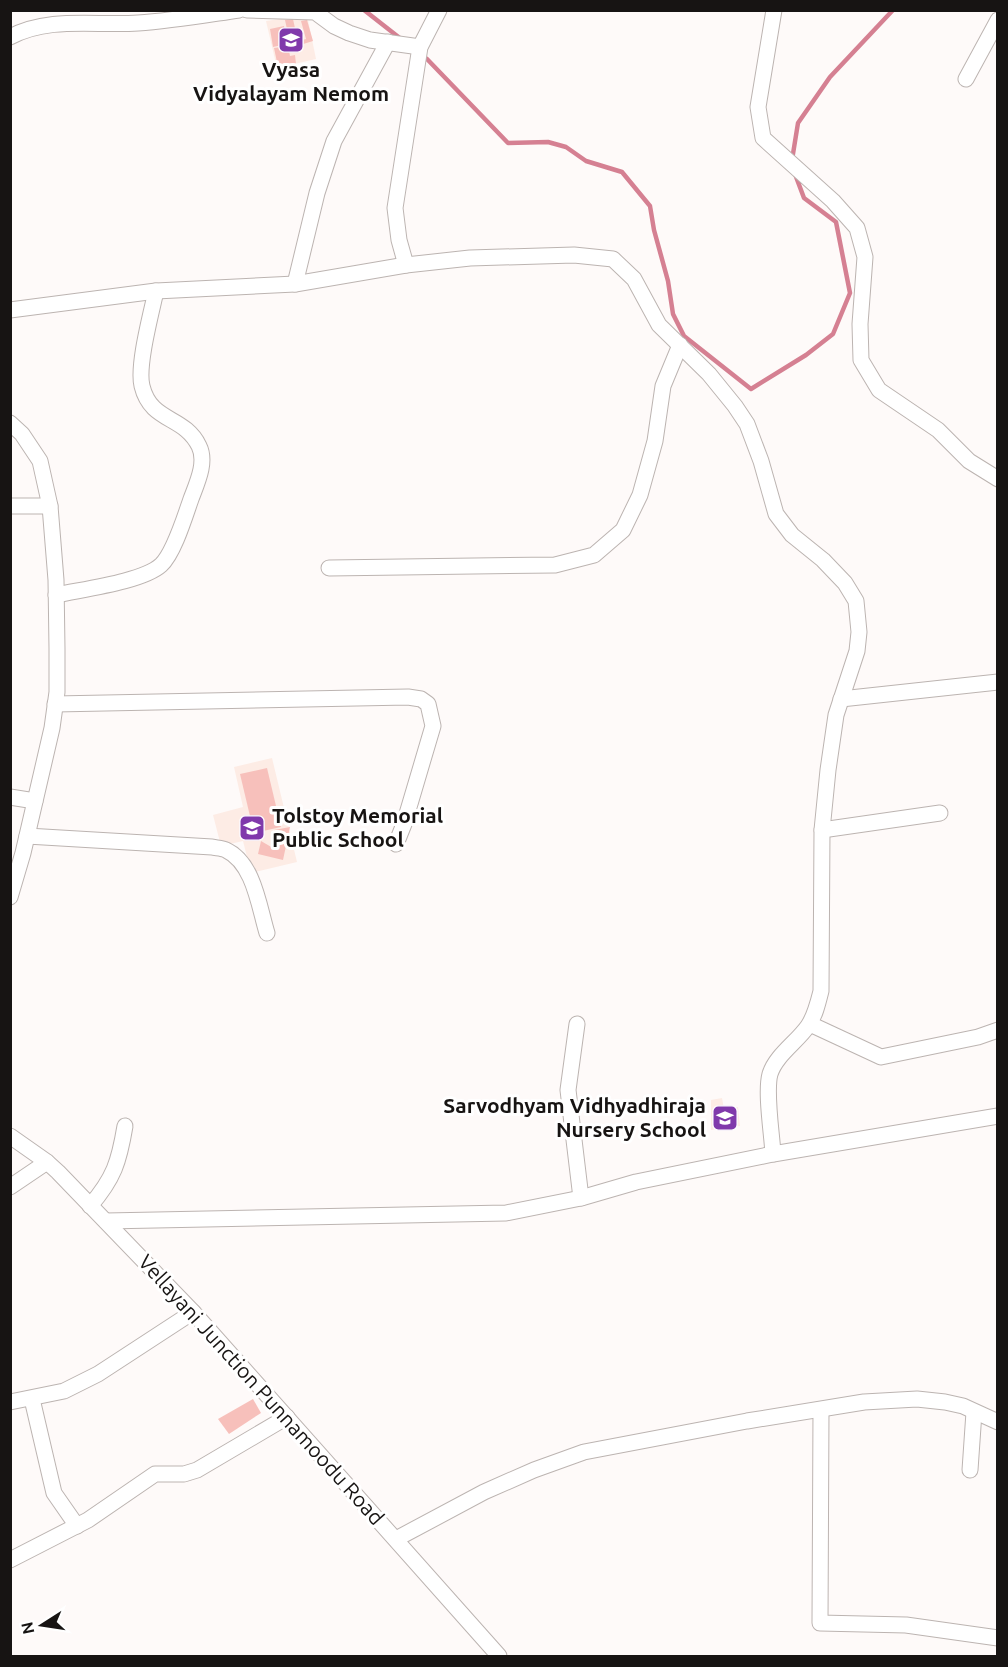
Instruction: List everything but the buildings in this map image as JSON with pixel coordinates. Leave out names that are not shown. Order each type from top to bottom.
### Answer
[{"type":"street","points":[[10,37],[24,29],[52,24],[138,23],[239,10]]},
{"type":"street","points":[[247,10],[315,12],[334,26],[349,33],[370,40],[420,47]]},
{"type":"street","points":[[406,265],[399,240],[395,208],[420,47],[440,10]]},
{"type":"street","points":[[774,10],[758,107],[763,138],[833,201],[857,228],[865,257],[860,324],[861,360],[879,390],[938,430],[969,461],[998,479]]},
{"type":"street","points":[[966,79],[998,21]]},
{"type":"street","points":[[295,284],[317,194],[334,141],[388,42]]},
{"type":"street","points":[[10,310],[156,291],[295,284],[406,265],[493,257],[574,255],[613,259],[634,279],[659,326],[709,374],[747,424],[761,461],[776,514],[792,535],[823,560],[845,583],[856,601],[859,632],[857,651],[836,716],[822,830],[820,991],[816,1011],[810,1024],[776,1063],[770,1075],[773,1154]]},
{"type":"street","points":[[56,595],[136,578],[161,565],[176,541],[201,468],[201,448],[190,432],[156,412],[147,402],[141,383],[156,291]]},
{"type":"street","points":[[329,568],[555,565],[594,555],[622,530],[640,495],[655,441],[663,386],[680,345]]},
{"type":"street","points":[[10,423],[22,434],[40,461],[50,506],[56,595],[55,704],[52,728],[10,897]]},
{"type":"street","points":[[10,506],[50,506]]},
{"type":"street","points":[[841,699],[998,682]]},
{"type":"street","points":[[55,704],[408,697],[421,699],[428,704],[433,726],[396,844]]},
{"type":"street","points":[[10,797],[35,801]]},
{"type":"street","points":[[822,830],[940,813]]},
{"type":"street","points":[[27,836],[201,846],[226,850],[246,868],[267,933]]},
{"type":"street","points":[[577,1024],[568,1090],[580,1198]]},
{"type":"street","points":[[810,1024],[881,1057],[978,1037],[998,1030]]},
{"type":"street","points":[[106,1221],[506,1213],[580,1198],[636,1182],[773,1154],[998,1116]]},
{"type":"street","points":[[90,1206],[105,1189],[115,1171],[121,1155],[125,1126]]},
{"type":"street","name":"Vellayani Junction Punnamoodu Road","points":[[10,1136],[47,1162],[193,1312],[499,1656]]},
{"type":"street","points":[[10,1187],[47,1162]]},
{"type":"street","points":[[10,1402],[64,1391],[98,1374],[193,1312]]},
{"type":"street","points":[[33,1399],[54,1492],[77,1526]]},
{"type":"street","points":[[396,1539],[484,1492],[534,1470],[584,1452],[747,1421],[864,1402],[916,1399],[953,1404],[998,1422]]},
{"type":"street","points":[[821,1410],[820,1623],[906,1625],[998,1638]]},
{"type":"street","points":[[970,1470],[974,1412]]},
{"type":"street","points":[[10,1560],[77,1526],[154,1474],[184,1474],[196,1470],[287,1417]]},
{"type":"shaded area","name":"Vyasa Vidyalayam Nemom","points":[[307,15],[316,59],[277,68],[266,21]]},
{"type":"shaded area","name":"Tolstoy Memorial Public School","points":[[272,758],[297,862],[251,873],[243,841],[221,846],[213,815],[243,807],[234,767]]},
{"type":"shaded area","name":"Sarvodhyam Vidhyadhiraja Nursery School","points":[[722,1098],[724,1109],[738,1107],[740,1126],[711,1130],[711,1100]]},
{"type":"waterway","points":[[364,10],[401,39]]},
{"type":"waterway","points":[[792,160],[798,123],[830,77],[893,10]]},
{"type":"waterway","points":[[427,59],[508,143],[548,142],[566,147],[586,161],[622,172],[650,206],[668,281],[673,314],[684,336],[751,389],[806,355],[833,334],[850,293],[836,222],[804,198],[795,174]]},
{"type":"place","name":"Vyasa Vidyalayam Nemom","points":[[291,40]]},
{"type":"place","name":"Tolstoy Memorial Public School","points":[[252,828]]},
{"type":"place","name":"Sarvodhyam Vidhyadhiraja Nursery School","points":[[725,1118]]}]
